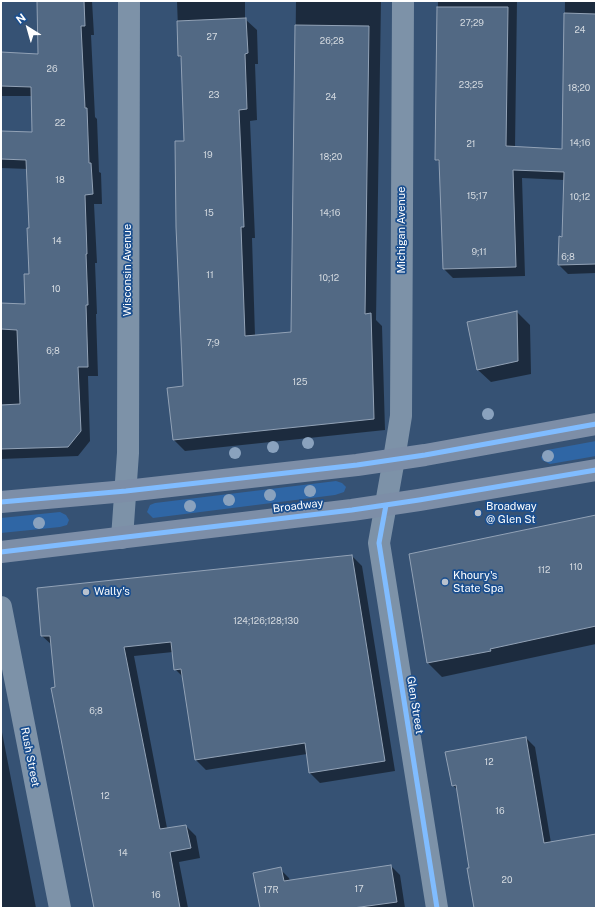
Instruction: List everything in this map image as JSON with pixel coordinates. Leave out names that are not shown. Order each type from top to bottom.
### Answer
[{"type":"main road","points":[[1,502],[126,491],[358,465],[596,424]]},
{"type":"main road","name":"Broadway","points":[[1,552],[386,505],[596,470]]},
{"type":"street","name":"Wisconsin Avenue","points":[[122,538],[128,453],[129,1]]},
{"type":"street","name":"Michigan Avenue","points":[[386,505],[401,416],[403,1]]},
{"type":"street","name":"Glen Street","points":[[386,505],[379,543],[437,908]]},
{"type":"street","name":"Rush Street","points":[[1,607],[60,908]]},
{"type":"shaded area","points":[[596,441],[596,456],[550,464],[542,460],[541,457],[547,450]]},
{"type":"shaded area","points":[[336,481],[342,483],[346,487],[344,492],[335,495],[153,518],[147,512],[150,505],[155,503]]},
{"type":"shaded area","points":[[60,512],[66,515],[69,520],[67,525],[1,533],[1,518]]},
{"type":"building","points":[[37,1],[84,1],[85,26],[81,26],[85,108],[87,108],[89,163],[91,163],[93,194],[85,195],[88,367],[78,367],[81,431],[68,447],[1,449],[1,405],[20,404],[17,330],[1,329],[1,303],[25,304],[24,274],[29,274],[27,228],[29,228],[26,160],[1,159],[1,131],[32,132],[31,87],[1,86],[1,52],[38,54]]},
{"type":"building","points":[[437,7],[508,7],[506,146],[562,149],[564,13],[596,14],[596,264],[558,265],[559,236],[562,237],[564,172],[513,170],[516,267],[443,269],[439,160],[435,160]]},
{"type":"building","points":[[246,18],[248,53],[245,54],[247,109],[239,110],[244,227],[241,227],[245,336],[291,332],[295,25],[369,26],[365,314],[371,313],[374,419],[173,440],[167,388],[183,386],[176,227],[175,141],[184,141],[181,56],[178,56],[177,21]]},
{"type":"building","points":[[517,311],[518,361],[477,370],[467,322]]},
{"type":"building","points":[[596,515],[596,626],[490,649],[491,651],[427,663],[409,554]]},
{"type":"building","points":[[352,555],[385,761],[309,773],[305,743],[195,760],[181,669],[174,670],[171,642],[124,647],[160,829],[186,825],[191,848],[170,852],[180,908],[94,908],[51,688],[55,687],[50,636],[41,636],[37,588]]},
{"type":"building","points":[[526,737],[544,843],[596,834],[596,908],[474,908],[456,785],[452,786],[445,752]]},
{"type":"building","points":[[391,865],[397,902],[353,908],[260,908],[253,873],[281,867],[284,881]]},
{"type":"cycle path","points":[[1,502],[126,491],[357,465],[425,455],[596,424]]},
{"type":"cycle path","points":[[1,552],[352,510],[596,470]]},
{"type":"cycle path","points":[[386,505],[379,543],[437,908]]},
{"type":"place","name":"Broadway @ Glen St","points":[[478,513]]},
{"type":"place","name":"Khoury's State Spa","points":[[445,582]]},
{"type":"place","name":"Wally's","points":[[86,592]]}]
